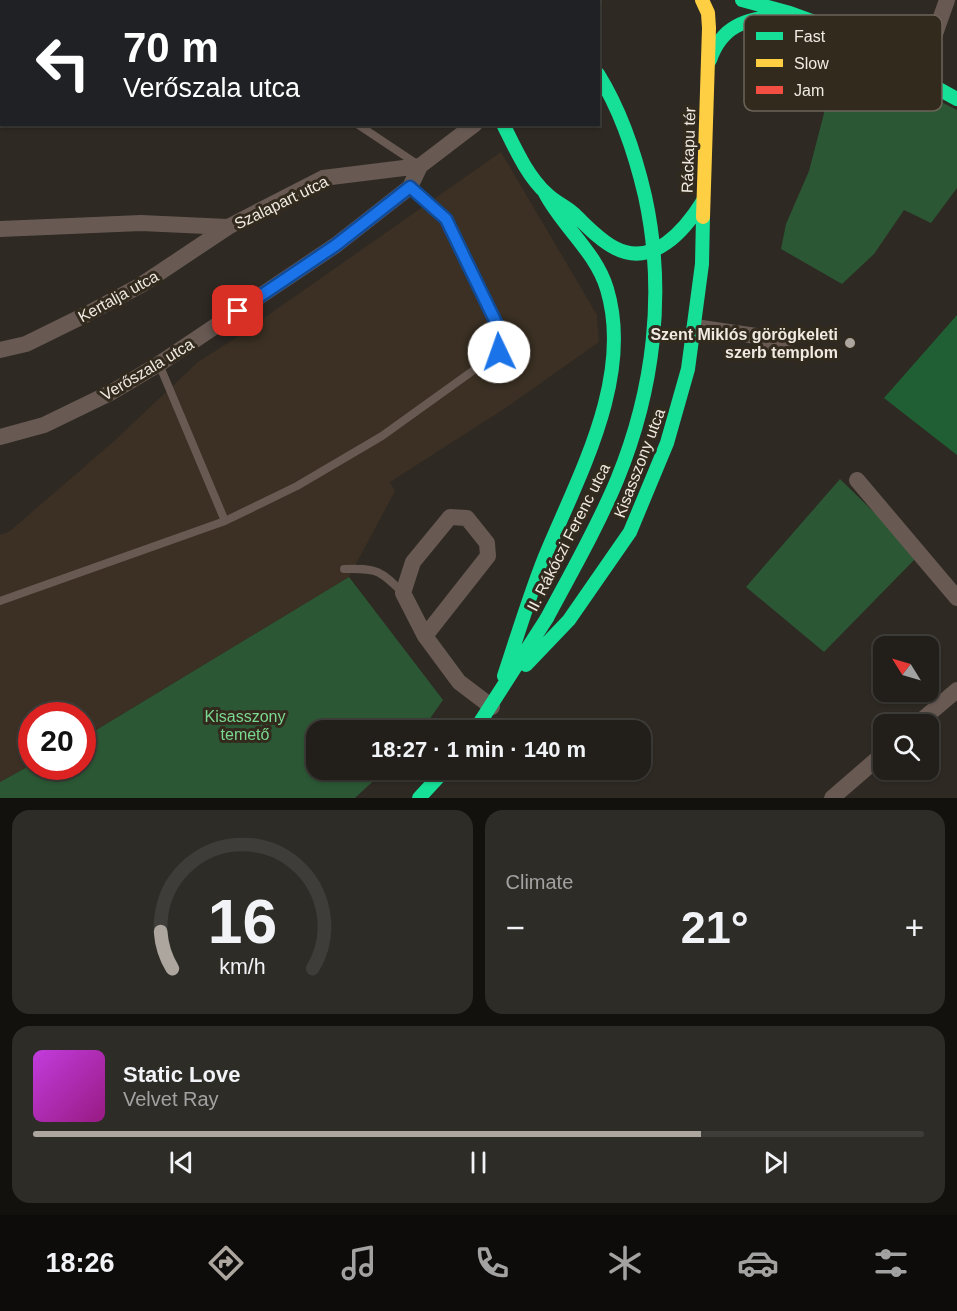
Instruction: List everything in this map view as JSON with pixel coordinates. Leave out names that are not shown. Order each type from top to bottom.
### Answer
[{"type":"main road","name":"Ráckapu tér","points":[[504,126],[513,145],[545,193],[613,247],[634,255],[663,246],[686,227],[703,201],[708,13],[702,0]]},
{"type":"main road","points":[[742,0],[796,15]]},
{"type":"main road","points":[[780,15],[790,13]]},
{"type":"main road","points":[[708,64],[718,40],[730,29],[744,23]]},
{"type":"main road","name":"II. Rákóczi Ferenc utca","points":[[496,699],[547,618],[617,480],[633,437],[649,378],[657,331],[657,271],[649,209],[631,143],[600,77]]},
{"type":"main road","points":[[942,91],[957,99]]},
{"type":"main road","name":"Kisasszony utca","points":[[496,699],[535,582],[587,456],[604,406],[613,362],[613,319],[606,287],[584,247],[558,216],[545,193]]},
{"type":"main road","name":"Kisasszony utca","points":[[482,720],[496,699],[569,620],[630,532],[667,443],[688,369],[702,264],[703,201]]},
{"type":"main road","points":[[419,798],[436,780]]},
{"type":"street","points":[[942,15],[947,0]]},
{"type":"street","name":"Szalapart utca","points":[[0,229],[141,224],[228,227],[323,178],[420,165],[473,126]]},
{"type":"street","name":"Verőszala utca","points":[[0,437],[44,425],[112,392],[159,364],[336,245],[410,187],[420,165]]},
{"type":"street","name":"Kertalja utca","points":[[0,350],[26,344],[141,285],[228,227]]},
{"type":"street","points":[[695,327],[756,336],[785,348]]},
{"type":"street","points":[[857,480],[957,598]]},
{"type":"street","points":[[425,636],[488,556],[487,543],[467,518],[450,517],[413,562],[403,593],[425,636],[459,681],[496,699]]},
{"type":"street","points":[[929,714],[957,690]]},
{"type":"street","points":[[832,798],[873,763]]},
{"type":"lane","points":[[360,126],[420,165]]},
{"type":"lane","points":[[0,601],[225,521],[297,486],[382,436],[499,352],[503,337],[446,219],[410,187]]},
{"type":"lane","points":[[159,364],[225,521]]},
{"type":"lane","points":[[344,569],[364,568],[384,574],[403,593]]},
{"type":"shaded area","points":[[501,152],[597,315],[599,342],[504,409],[390,482],[395,491],[349,577],[96,730],[96,702],[18,702],[18,772],[0,782],[0,535],[10,531],[114,441],[198,362]]},
{"type":"green space","points":[[942,102],[957,110],[957,188],[931,223],[904,210],[874,254],[842,284],[781,249],[786,224],[809,171],[825,111],[942,111]]},
{"type":"green space","points":[[957,315],[957,455],[884,398]]},
{"type":"green space","points":[[840,479],[882,520],[916,558],[824,652],[746,587]]},
{"type":"green space","name":"Kisasszony temető","points":[[349,577],[443,700],[429,720],[306,720],[306,780],[374,780],[355,798],[0,798],[0,782],[18,772],[18,780],[96,780],[96,730]]},
{"type":"traffic: fast","points":[[742,0],[796,15]]},
{"type":"traffic: fast","points":[[778,15],[784,14]]},
{"type":"traffic: fast","points":[[710,60],[715,47],[722,38],[730,30],[744,23]]},
{"type":"traffic: fast","points":[[547,618],[609,498],[630,446],[648,376],[653,340],[655,268],[645,196],[626,133],[614,103],[600,78]]},
{"type":"traffic: fast","points":[[942,91],[957,99]]},
{"type":"traffic: fast","points":[[504,126],[522,161],[540,187],[573,213],[598,237],[615,248],[629,253],[655,250],[677,234],[703,201]]},
{"type":"traffic: fast","points":[[504,676],[544,559],[586,462],[598,427],[608,393],[613,358],[613,323],[607,289],[602,276],[545,193]]},
{"type":"traffic: fast","points":[[526,665],[569,620],[630,532],[667,443],[688,369],[702,264],[703,217]]},
{"type":"traffic: fast","points":[[481,720],[547,618]]},
{"type":"traffic: fast","points":[[419,798],[436,780]]},
{"type":"traffic: slow","points":[[702,0],[708,13],[709,28],[703,217]]},
{"type":"place","name":"Szent Miklós görögkeleti szerb templom","points":[[850,343]]},
{"type":"route","points":[[238,311],[336,245],[410,187],[446,219],[503,337],[499,352]]}]
